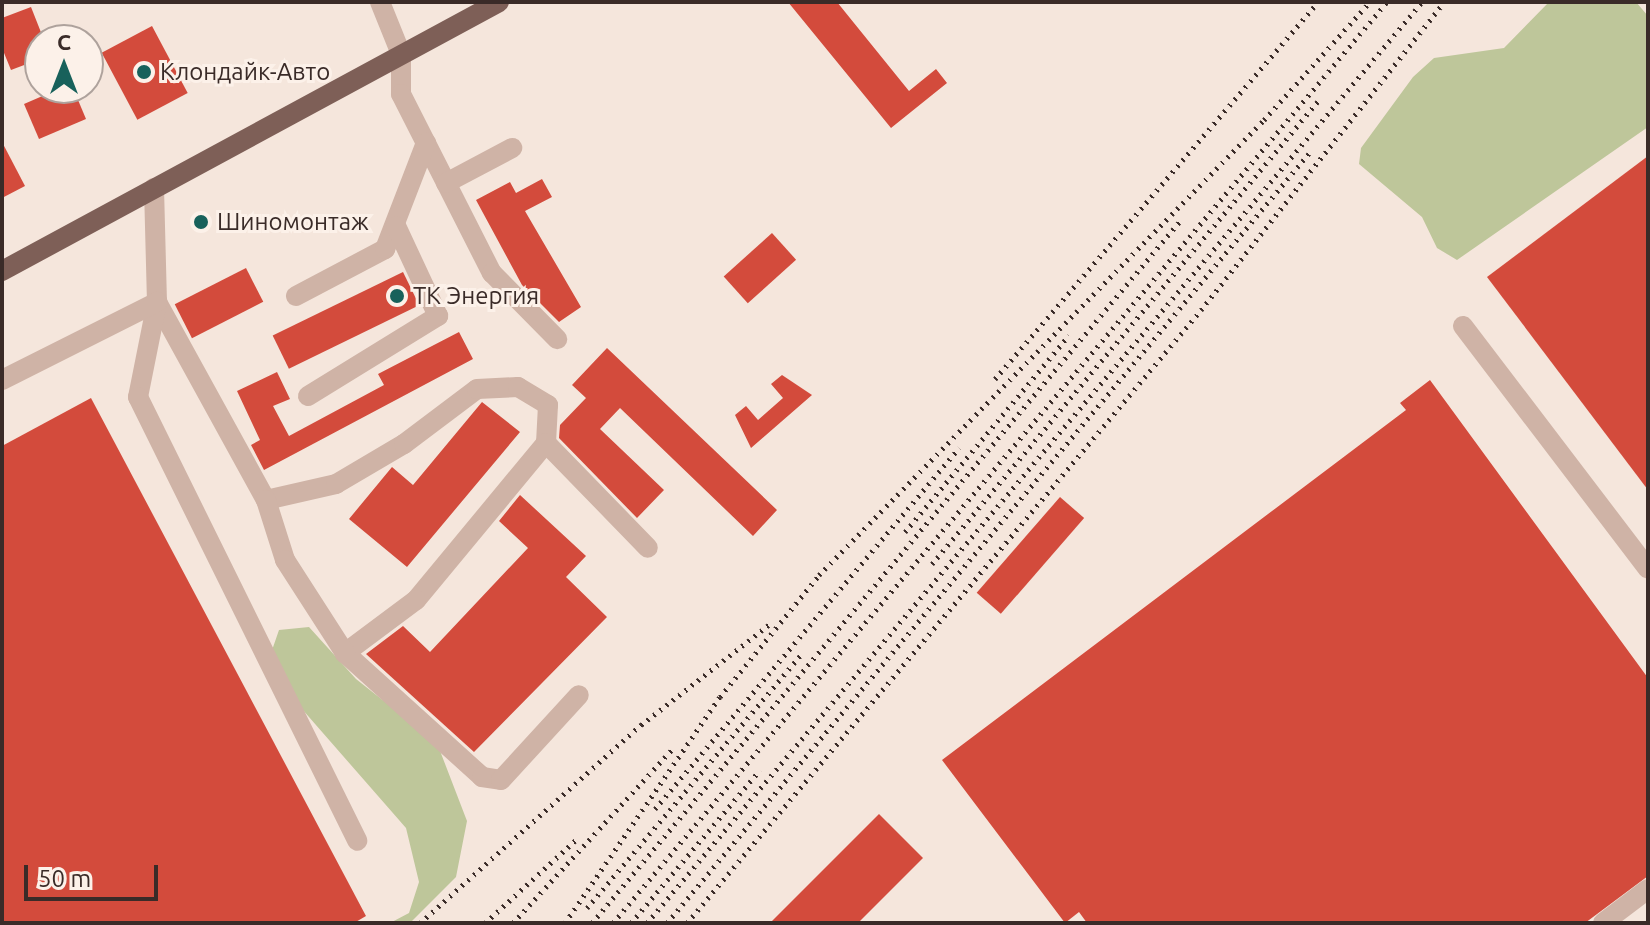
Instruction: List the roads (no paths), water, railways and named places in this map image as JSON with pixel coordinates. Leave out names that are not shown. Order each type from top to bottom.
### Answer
[{"type":"main road","points":[[2,271],[499,2]]},
{"type":"street","points":[[380,2],[401,54],[401,94],[492,273],[557,339]]},
{"type":"street","points":[[296,296],[385,249],[426,143]]},
{"type":"street","points":[[446,183],[512,148]]},
{"type":"street","points":[[154,188],[157,302],[138,397],[357,841]]},
{"type":"street","points":[[308,396],[438,316],[396,226]]},
{"type":"street","points":[[2,380],[157,302]]},
{"type":"street","points":[[157,302],[266,500],[285,560],[345,653],[482,777],[501,780],[579,695]]},
{"type":"street","points":[[1463,326],[1648,569]]},
{"type":"street","points":[[266,500],[336,484],[404,444],[477,389],[518,387],[548,405],[546,443],[416,600],[345,653]]},
{"type":"street","points":[[546,443],[648,548]]},
{"type":"street","points":[[1603,923],[1648,889]]},
{"type":"railway","points":[[995,379],[1318,2]]},
{"type":"railway","points":[[565,923],[720,697],[819,575],[1264,120],[1370,2]]},
{"type":"railway","points":[[613,923],[1387,2]]},
{"type":"railway","points":[[647,923],[1422,2]]},
{"type":"railway","points":[[687,923],[1201,310],[1444,2]]},
{"type":"railway","points":[[932,564],[1319,100]]},
{"type":"railway","points":[[667,923],[1310,152]]},
{"type":"railway","points":[[592,923],[1180,221]]},
{"type":"railway","points":[[905,532],[1069,335]]},
{"type":"railway","points":[[655,809],[959,448]]},
{"type":"railway","points":[[420,923],[641,725],[770,624]]},
{"type":"railway","points":[[587,908],[802,654]]},
{"type":"railway","points":[[513,923],[674,747]]},
{"type":"railway","points":[[631,923],[760,770]]},
{"type":"railway","points":[[485,923],[577,839]]},
{"type":"place","name":"Клондайк-Авто","points":[[144,72]]},
{"type":"place","name":"Шиномонтаж","points":[[201,222]]},
{"type":"place","name":"ТК Энергия","points":[[397,296]]}]
